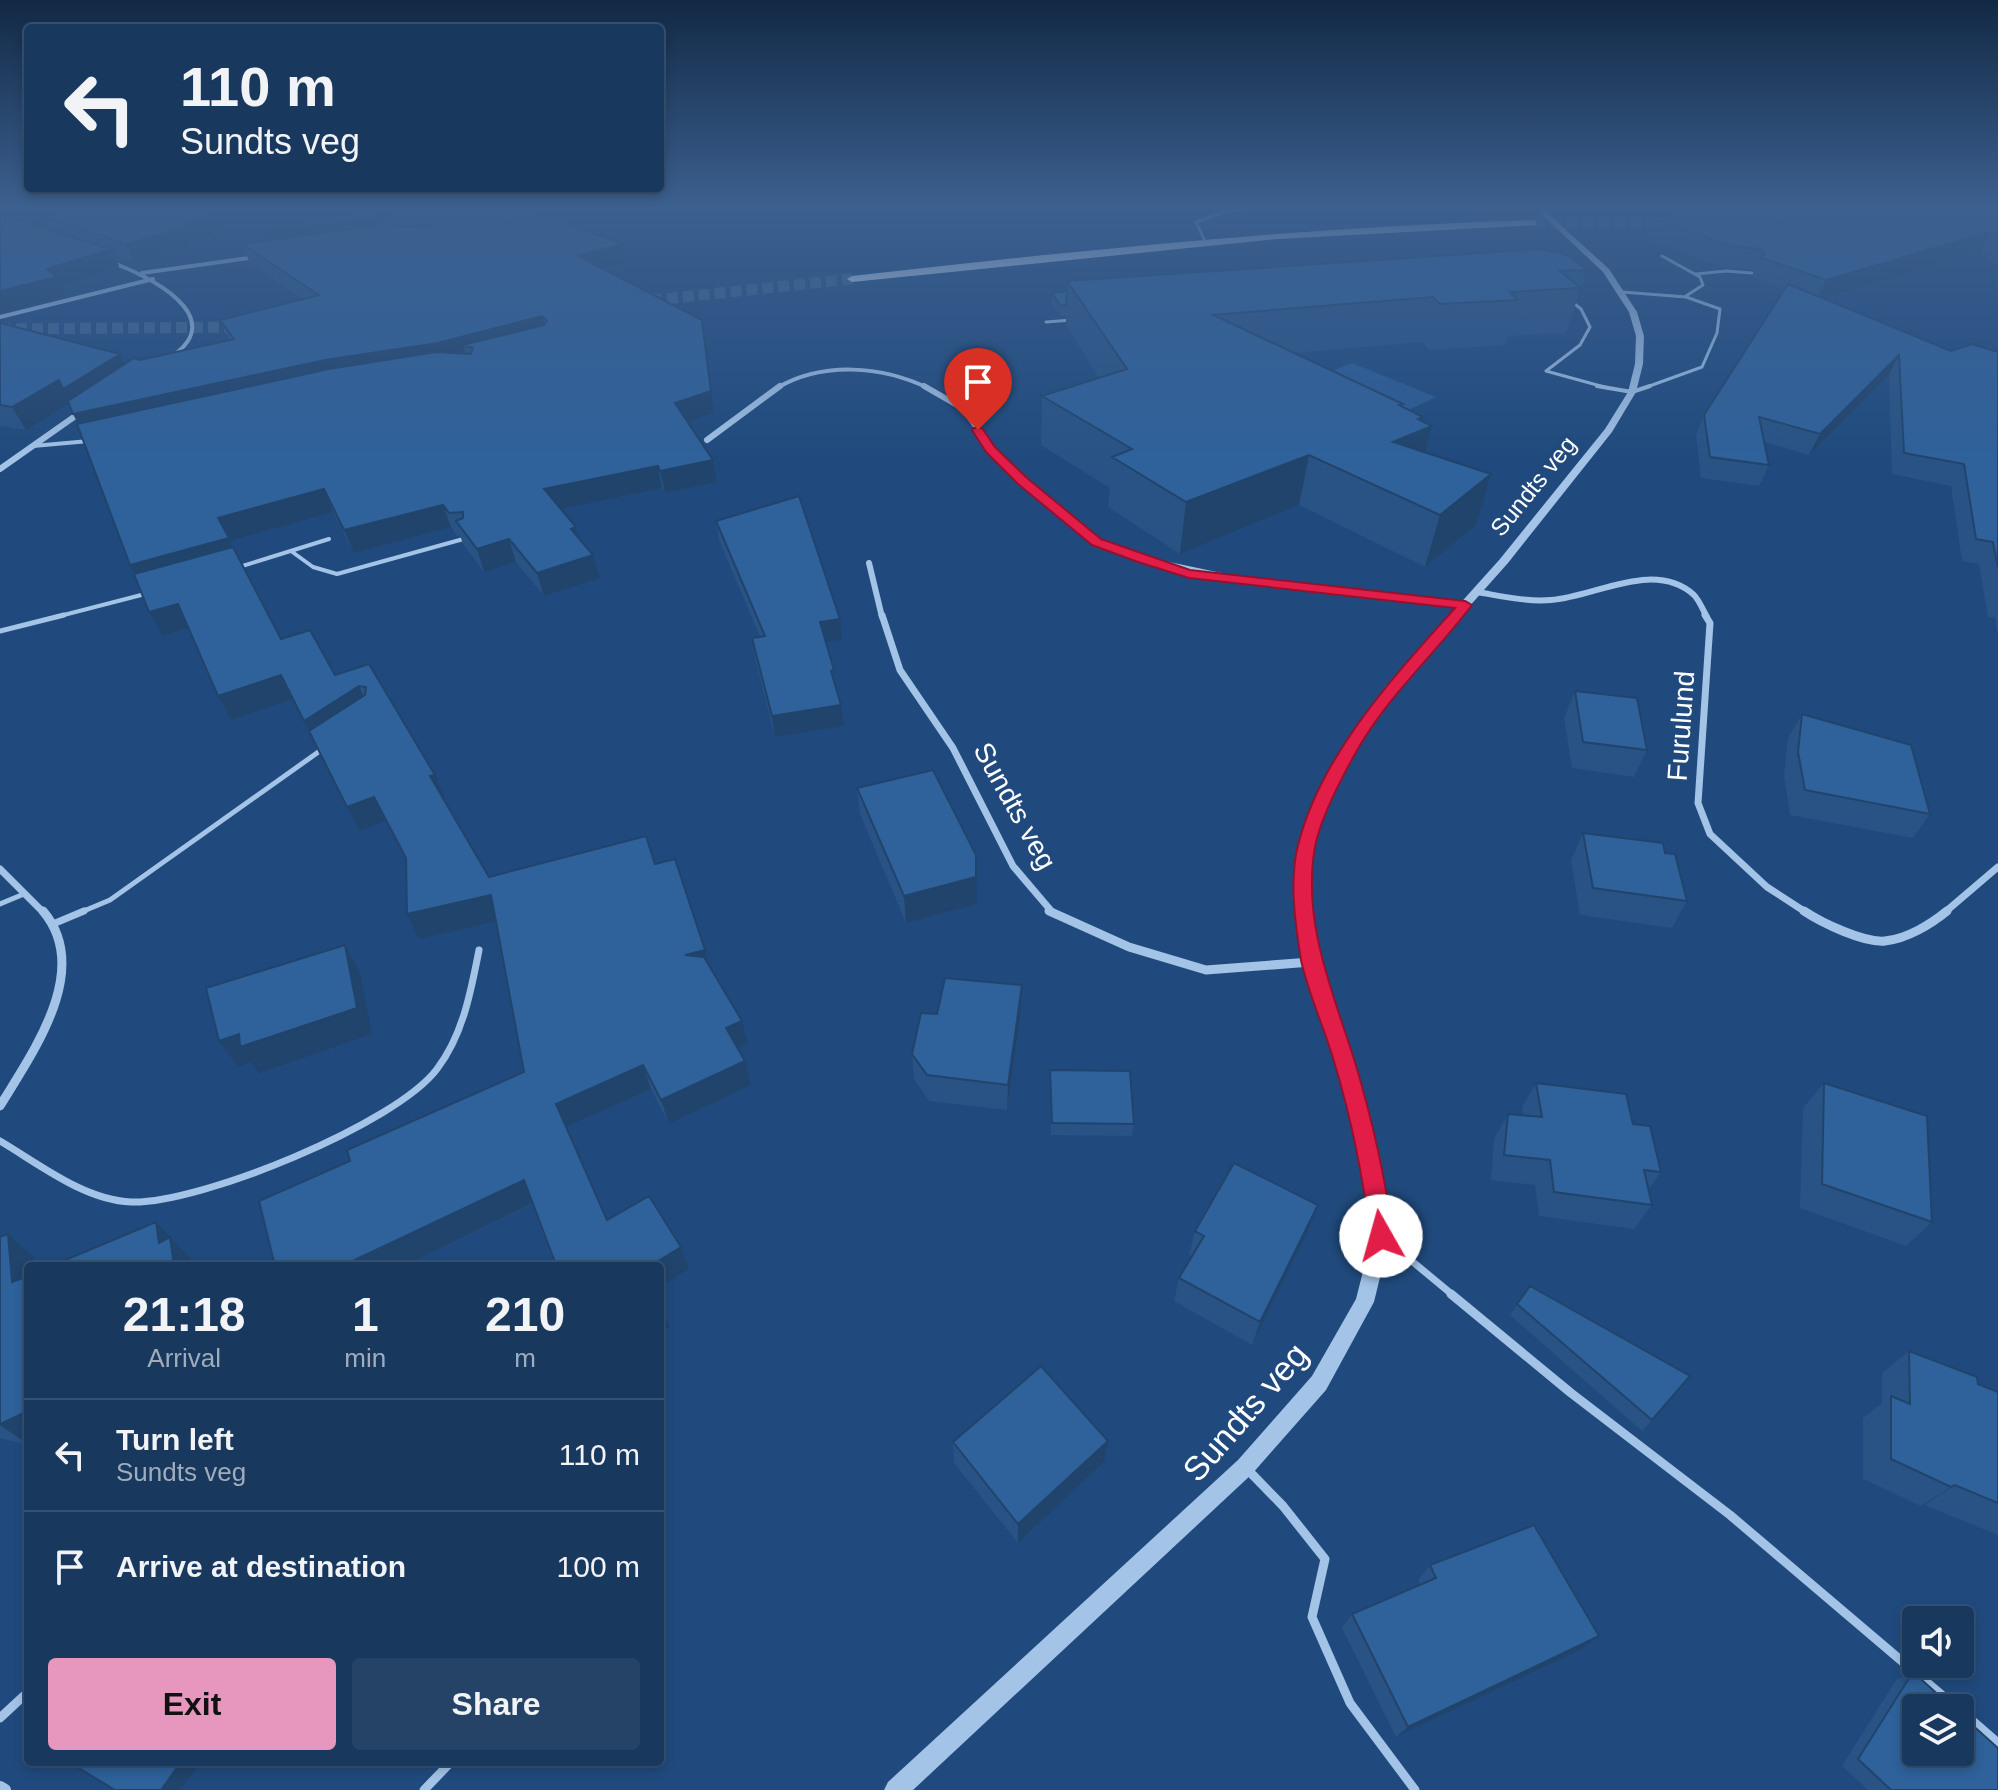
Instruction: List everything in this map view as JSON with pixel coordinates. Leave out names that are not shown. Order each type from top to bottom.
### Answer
[{"type":"street","points":[[0,317],[99,293]]},
{"type":"street","points":[[163,361],[189,343],[194,334],[192,323],[174,293]]},
{"type":"street","name":"Sundts veg","points":[[896,1790],[1245,1467],[1319,1383],[1365,1302],[1381,1236],[1373,1167],[1344,1059],[1311,962],[1303,896],[1306,845],[1329,788],[1352,745],[1390,689],[1477,592],[1609,430],[1632,392],[1639,364],[1640,336],[1622,293]]},
{"type":"street","points":[[707,440],[730,428],[783,384],[800,377],[829,371],[863,370],[900,378],[932,390],[965,410],[990,450],[1022,481],[1096,542],[1189,574],[1465,605]]},
{"type":"street","points":[[0,469],[82,411]]},
{"type":"street","name":"Sundts veg","points":[[869,563],[900,670],[953,748],[1013,866],[1049,911],[1129,947],[1206,970],[1311,962]]},
{"type":"street","name":"Furulund","points":[[1477,592],[1515,599],[1552,600],[1639,580],[1671,582],[1695,596],[1710,623],[1698,803],[1710,834],[1767,887],[1824,924],[1882,942],[1901,938],[1938,918],[1998,867]]},
{"type":"street","points":[[0,869],[53,924],[63,956],[55,1001],[33,1049],[0,1106]]},
{"type":"lane","points":[[1560,294],[1581,309],[1590,327],[1580,345],[1546,371],[1583,383],[1632,392],[1702,367],[1717,333],[1720,309],[1686,297],[1629,293]]},
{"type":"lane","points":[[1686,297],[1692,293]]},
{"type":"lane","points":[[1046,322],[1076,320]]},
{"type":"lane","points":[[29,447],[98,440]]},
{"type":"lane","points":[[291,551],[313,567],[337,574],[467,538]]},
{"type":"lane","points":[[223,572],[329,539]]},
{"type":"lane","points":[[0,631],[152,592]]},
{"type":"lane","points":[[53,924],[110,900],[273,781],[335,740]]},
{"type":"lane","points":[[0,904],[24,894]]},
{"type":"lane","points":[[0,1141],[85,1189],[131,1202],[174,1198],[244,1175],[368,1123],[425,1084],[445,1057],[467,1014],[479,950]]},
{"type":"lane","points":[[1381,1236],[1571,1393],[1730,1515],[1941,1694]]},
{"type":"lane","points":[[1245,1467],[1283,1506],[1325,1559],[1312,1617],[1350,1703],[1415,1790]]},
{"type":"lane","points":[[0,1718],[24,1696]]},
{"type":"lane","points":[[1974,1722],[1998,1743]]},
{"type":"lane","points":[[424,1790],[447,1766]]},
{"type":"shaded area","points":[[1352,363],[1436,397],[1383,422],[1303,382]]},
{"type":"building","points":[[315,293],[649,293],[702,320],[711,391],[675,403],[713,460],[660,471],[658,466],[544,489],[576,527],[571,529],[593,555],[537,573],[509,539],[477,549],[456,521],[463,518],[463,512],[449,513],[443,505],[344,530],[324,489],[218,518],[229,538],[130,565],[77,424],[329,369],[436,352],[471,354],[473,348],[463,345],[544,325],[547,321],[542,316],[438,343],[325,360],[73,414],[68,401],[134,358],[140,360],[234,339],[220,320],[319,295]]},
{"type":"building","points":[[1052,293],[1067,293],[1066,305],[1061,306]]},
{"type":"building","points":[[1075,293],[1511,293],[1518,300],[1440,304],[1433,297],[1213,315],[1403,404],[1399,405],[1423,417],[1418,419],[1432,426],[1393,442],[1491,474],[1440,515],[1309,455],[1186,502],[1112,457],[1132,449],[1042,396],[1127,369]]},
{"type":"building","points":[[1783,293],[1809,293],[1951,351],[1972,344],[1998,352],[1998,567],[1993,542],[1976,539],[1964,464],[1904,453],[1899,355],[1820,434],[1759,417],[1769,465],[1710,457],[1704,415]]},
{"type":"building","points":[[0,323],[120,354],[63,389],[59,380],[12,407],[0,405]]},
{"type":"building","points":[[799,496],[840,619],[820,622],[841,705],[772,716],[752,638],[765,636],[716,521]]},
{"type":"building","points":[[233,547],[281,639],[310,630],[335,675],[369,664],[435,775],[430,776],[489,877],[646,836],[655,864],[675,859],[705,950],[685,955],[704,957],[742,1021],[726,1028],[745,1061],[661,1100],[643,1065],[556,1104],[607,1220],[649,1196],[681,1247],[657,1262],[555,1262],[524,1180],[350,1262],[274,1262],[259,1201],[350,1161],[347,1150],[524,1072],[491,895],[407,914],[406,858],[374,797],[347,807],[309,731],[365,695],[366,687],[359,686],[304,721],[281,675],[218,696],[178,604],[149,612],[134,574]]},
{"type":"building","points":[[1575,691],[1637,698],[1647,750],[1583,742]]},
{"type":"building","points":[[1802,714],[1911,745],[1930,814],[1805,790],[1798,752]]},
{"type":"building","points":[[933,770],[976,855],[976,877],[904,896],[857,788]]},
{"type":"building","points":[[1583,833],[1663,843],[1665,853],[1675,854],[1687,901],[1593,888]]},
{"type":"building","points":[[345,945],[357,1008],[240,1047],[239,1034],[219,1041],[206,988]]},
{"type":"building","points":[[945,978],[1022,985],[1008,1085],[927,1075],[912,1054],[921,1013],[937,1014]]},
{"type":"building","points":[[1050,1070],[1130,1071],[1134,1124],[1052,1123]]},
{"type":"building","points":[[1536,1083],[1626,1094],[1633,1124],[1650,1126],[1661,1172],[1644,1170],[1652,1205],[1554,1192],[1550,1160],[1504,1155],[1508,1114],[1542,1117]]},
{"type":"building","points":[[1824,1083],[1927,1116],[1932,1222],[1822,1184]]},
{"type":"building","points":[[1234,1163],[1318,1205],[1260,1322],[1179,1278],[1204,1236],[1195,1231]]},
{"type":"building","points":[[156,1222],[159,1243],[170,1237],[173,1262],[61,1262]]},
{"type":"building","points":[[8,1234],[12,1282],[24,1278],[24,1413],[0,1424],[0,1237]]},
{"type":"building","points":[[1530,1286],[1690,1376],[1652,1420],[1517,1304]]},
{"type":"building","points":[[1909,1351],[1977,1377],[1978,1384],[1998,1392],[1998,1503],[1955,1485],[1951,1487],[1891,1459],[1891,1396],[1910,1404]]},
{"type":"building","points":[[1041,1366],[1108,1441],[1018,1524],[953,1442]]},
{"type":"building","points":[[1534,1525],[1599,1636],[1408,1727],[1352,1614],[1436,1578],[1430,1565]]},
{"type":"building","points":[[1909,1678],[1920,1678],[1937,1694],[1902,1694],[1902,1766],[1974,1766],[1974,1727],[1998,1748],[1998,1790],[1891,1790],[1858,1759]]},
{"type":"building","points":[[76,1766],[178,1766],[161,1790],[115,1790]]},
{"type":"tunnel","points":[[635,302],[724,293]]},
{"type":"tunnel","points":[[0,329],[248,327]]},
{"type":"route","points":[[978,430],[990,450],[1022,481],[1096,542],[1142,560],[1189,574],[1465,605],[1390,689],[1352,745],[1329,788],[1306,845],[1303,896],[1311,962],[1344,1059],[1373,1167],[1381,1236]]}]
